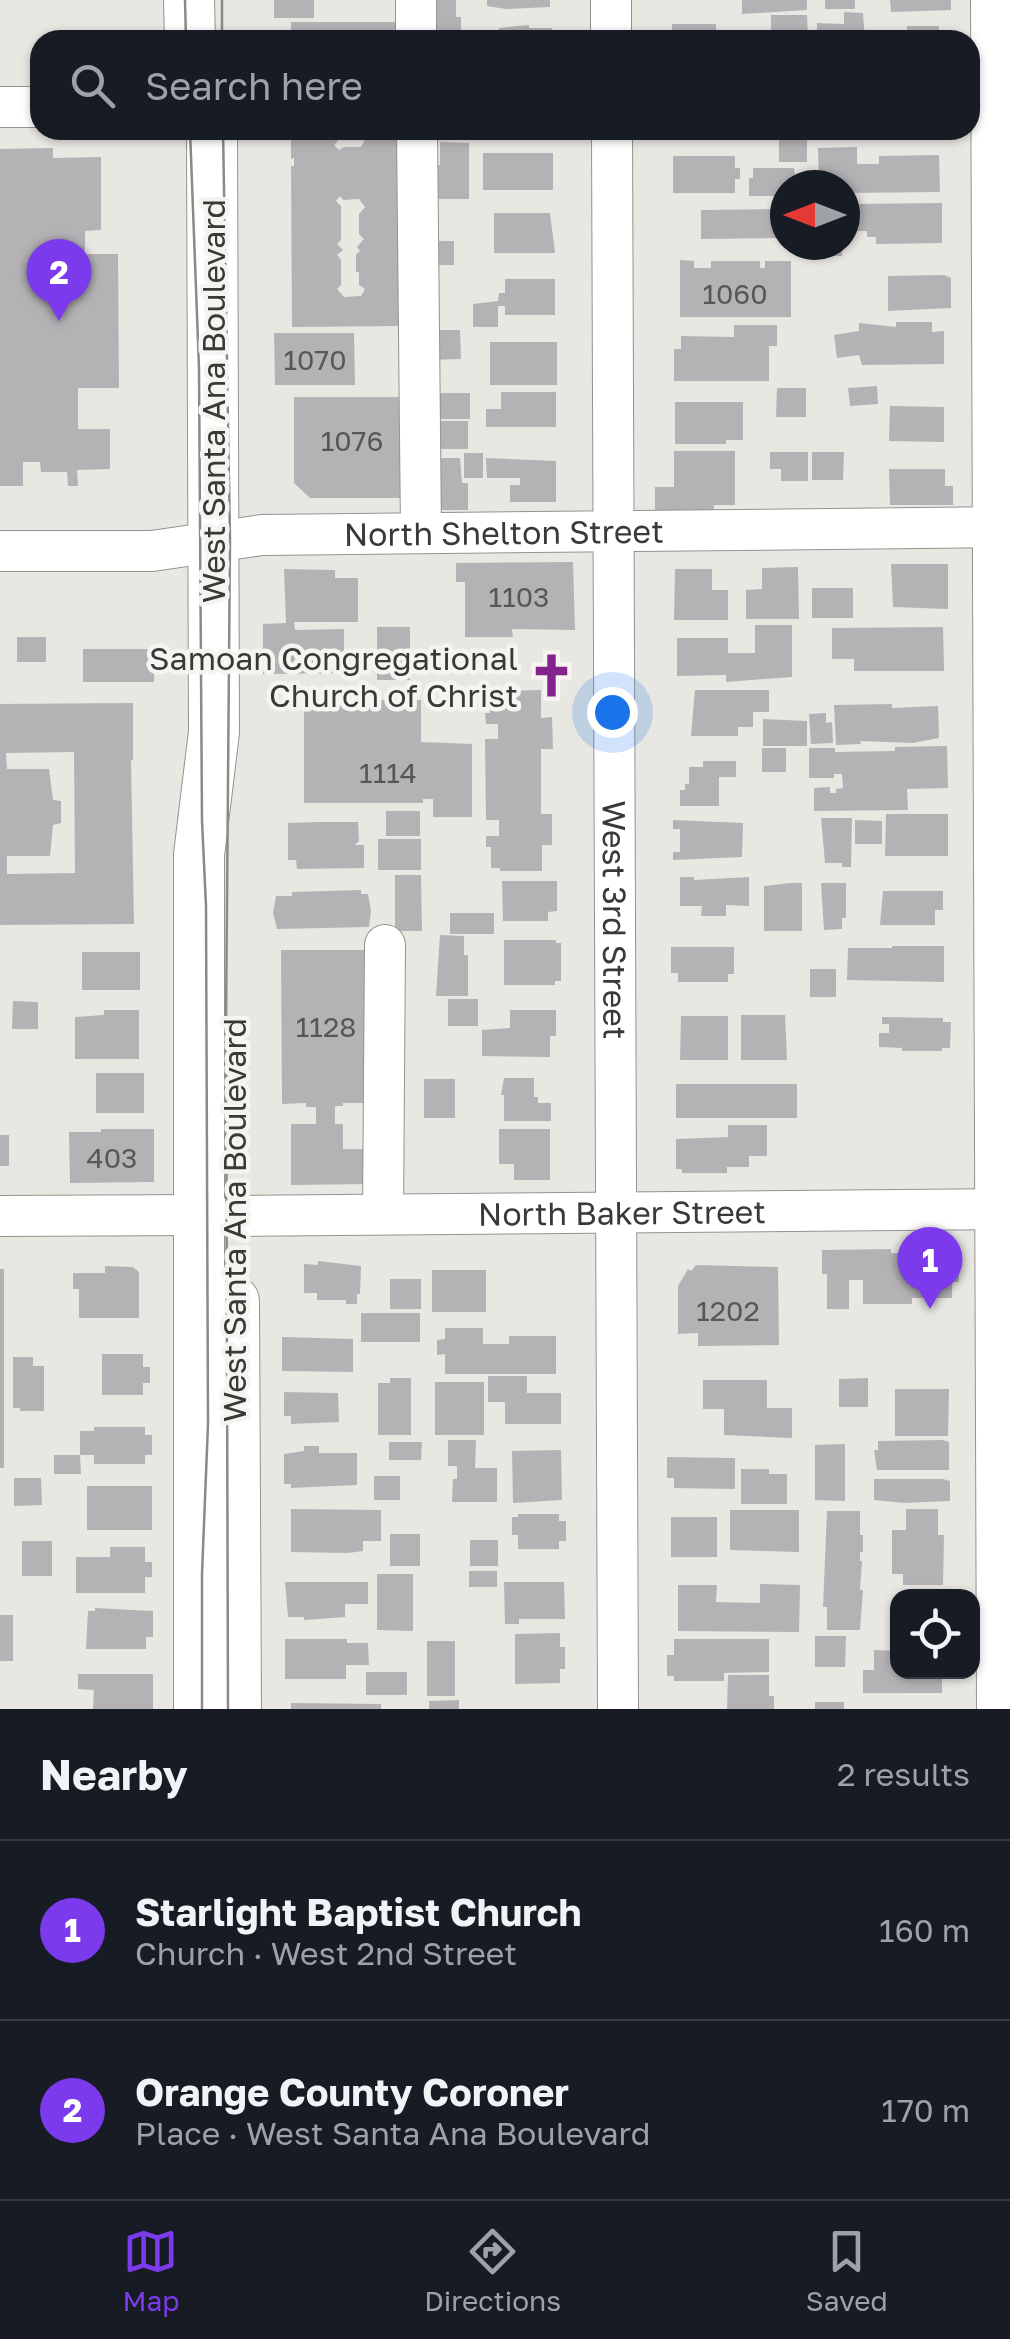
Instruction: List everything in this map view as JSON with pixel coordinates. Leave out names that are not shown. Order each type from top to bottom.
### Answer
[{"type":"main road","points":[[189,0],[190,30]]},
{"type":"main road","points":[[221,0],[221,30]]},
{"type":"main road","name":"West Santa Ana Boulevard","points":[[212,140],[214,732],[199,855],[236,1709]]},
{"type":"main road","name":"West Santa Ana Boulevard","points":[[198,1709],[217,1215]]},
{"type":"street","points":[[416,0],[416,30]]},
{"type":"street","points":[[611,0],[612,30]]},
{"type":"street","points":[[991,0],[1002,527],[1003,1210],[997,1709]]},
{"type":"street","points":[[0,107],[30,107]]},
{"type":"street","points":[[417,140],[421,533]]},
{"type":"street","name":"West 3rd Street","points":[[612,140],[618,1709]]},
{"type":"street","name":"North Shelton Street","points":[[0,551],[152,551],[262,535],[1002,527]]},
{"type":"street","points":[[383,1214],[385,945]]},
{"type":"street","name":"North Baker Street","points":[[0,1216],[1003,1210]]},
{"type":"building","points":[[274,0],[314,0],[314,18],[274,18]]},
{"type":"building","points":[[425,0],[456,0],[461,30],[431,30]]},
{"type":"building","points":[[487,0],[550,0],[550,7],[506,9],[487,6]]},
{"type":"building","points":[[742,0],[807,0],[807,10],[742,14]]},
{"type":"building","points":[[825,0],[855,0],[855,9],[825,9]]},
{"type":"building","points":[[890,0],[951,0],[951,10],[891,12]]},
{"type":"building","points":[[844,12],[863,13],[864,30],[817,30],[817,23],[844,24]]},
{"type":"building","points":[[771,15],[807,15],[808,30],[771,30]]},
{"type":"building","points":[[291,22],[405,22],[405,30],[291,30]]},
{"type":"building","points":[[672,24],[716,24],[716,30],[672,30]]},
{"type":"building","points":[[529,25],[552,30],[499,30]]},
{"type":"building","points":[[907,26],[939,26],[939,30],[907,30]]},
{"type":"building","points":[[291,140],[338,140],[334,145],[339,150],[361,147],[364,140],[405,140],[406,326],[292,327],[294,158],[291,159]],"holes":[[[340,196],[343,200],[359,199],[365,207],[359,214],[359,234],[364,239],[357,247],[360,251],[356,254],[356,272],[359,285],[365,289],[361,296],[344,297],[337,289],[341,285],[341,260],[337,255],[343,250],[337,244],[341,240],[341,206],[336,201]]]},
{"type":"building","points":[[779,140],[807,140],[807,162],[779,162]]},
{"type":"building","points":[[440,142],[469,143],[469,199],[428,199],[428,165],[440,165]]},
{"type":"building","points":[[857,147],[857,164],[879,164],[879,156],[939,155],[940,192],[860,193],[860,170],[819,170],[818,148]]},
{"type":"building","points":[[53,148],[53,158],[101,157],[101,230],[85,231],[85,254],[118,254],[119,388],[78,388],[78,429],[110,429],[110,469],[77,470],[78,486],[68,486],[67,472],[41,472],[40,462],[23,462],[23,486],[0,486],[0,149]]},
{"type":"building","points":[[483,153],[553,153],[553,190],[483,190]]},
{"type":"building","points":[[673,156],[735,156],[740,179],[735,179],[735,193],[673,193]]},
{"type":"building","points":[[753,168],[794,168],[770,170],[770,196],[749,196],[749,178],[753,178]]},
{"type":"building","points":[[942,203],[942,243],[876,244],[876,237],[867,237],[867,231],[860,231],[860,204]]},
{"type":"building","points":[[770,209],[770,238],[701,239],[701,210]]},
{"type":"building","points":[[494,213],[550,213],[555,253],[494,253]]},
{"type":"building","points":[[426,241],[454,241],[454,265],[426,265]]},
{"type":"building","points":[[680,260],[694,261],[694,268],[711,268],[711,261],[760,261],[760,268],[765,268],[765,261],[791,261],[791,317],[680,317]]},
{"type":"building","points":[[888,276],[951,278],[951,308],[888,311]]},
{"type":"building","points":[[505,279],[555,279],[555,315],[505,315],[505,306],[498,306],[498,327],[473,327],[473,304],[498,301],[499,293],[505,293]]},
{"type":"building","points":[[896,322],[932,322],[932,332],[944,331],[944,364],[862,365],[859,355],[837,358],[834,335],[859,331],[859,323],[896,327]]},
{"type":"building","points":[[734,325],[777,325],[777,346],[769,346],[769,381],[674,381],[674,349],[681,349],[681,336],[734,337]]},
{"type":"building","points":[[430,330],[460,330],[461,359],[430,360]]},
{"type":"building","points":[[274,333],[354,333],[355,385],[275,385]]},
{"type":"building","points":[[490,342],[557,342],[557,385],[490,385]]},
{"type":"building","points":[[877,386],[878,404],[850,406],[848,388]]},
{"type":"building","points":[[777,388],[806,388],[806,417],[776,417]]},
{"type":"building","points":[[501,392],[556,392],[556,427],[486,427],[486,409],[501,409]]},
{"type":"building","points":[[438,393],[470,393],[470,419],[438,419]]},
{"type":"building","points":[[294,397],[410,397],[410,498],[310,498],[294,483]]},
{"type":"building","points":[[675,402],[743,402],[743,440],[675,444]]},
{"type":"building","points":[[890,406],[944,407],[944,442],[889,441]]},
{"type":"building","points":[[441,421],[468,421],[468,449],[441,449]]},
{"type":"building","points":[[674,451],[735,451],[735,505],[714,505],[714,514],[655,514],[655,487],[674,487]]},
{"type":"building","points":[[770,452],[808,452],[808,481],[781,481],[781,469],[770,469]]},
{"type":"building","points":[[812,452],[844,452],[843,480],[812,480]]},
{"type":"building","points":[[464,453],[483,453],[483,478],[464,478]]},
{"type":"building","points":[[437,458],[460,458],[462,483],[468,483],[468,510],[434,510]]},
{"type":"building","points":[[486,458],[556,461],[556,502],[510,502],[510,485],[520,485],[520,478],[487,478]]},
{"type":"building","points":[[889,469],[945,469],[945,486],[953,486],[953,505],[890,505]]},
{"type":"building","points":[[573,562],[575,630],[512,629],[513,637],[465,637],[465,582],[456,582],[456,563]]},
{"type":"building","points":[[891,564],[948,564],[948,609],[893,607]]},
{"type":"building","points":[[798,567],[799,619],[746,619],[746,590],[762,589],[762,568]]},
{"type":"building","points":[[284,569],[335,570],[335,578],[358,578],[358,622],[294,622],[295,630],[344,629],[344,673],[263,674],[263,624],[286,623]]},
{"type":"building","points":[[675,569],[712,569],[712,590],[728,590],[728,620],[674,620]]},
{"type":"building","points":[[812,588],[853,588],[853,618],[812,618]]},
{"type":"building","points":[[755,625],[792,625],[792,677],[726,682],[726,675],[677,676],[677,638],[728,638],[728,653],[755,653]]},
{"type":"building","points":[[377,627],[410,627],[410,680],[377,680]]},
{"type":"building","points":[[943,627],[944,671],[854,671],[854,659],[832,659],[832,628]]},
{"type":"building","points":[[17,637],[46,637],[46,662],[17,662]]},
{"type":"building","points":[[83,649],[154,649],[154,682],[83,682]]},
{"type":"building","points":[[541,690],[541,718],[552,717],[553,749],[541,749],[541,814],[552,814],[552,845],[542,845],[542,871],[500,871],[491,868],[491,847],[486,847],[486,836],[499,836],[499,820],[486,820],[485,739],[498,739],[498,724],[486,724],[485,713],[490,713],[490,691]]},
{"type":"building","points":[[695,690],[769,690],[769,712],[753,712],[753,727],[738,727],[738,736],[691,736]]},
{"type":"building","points":[[304,700],[421,700],[421,742],[472,744],[472,817],[433,817],[433,799],[423,799],[423,803],[304,803]]},
{"type":"building","points":[[133,703],[134,924],[0,925],[0,704]],"holes":[[[74,752],[75,873],[7,874],[7,856],[50,856],[53,825],[61,823],[61,801],[53,800],[49,769],[7,769],[6,753]]]},
{"type":"building","points":[[892,704],[892,708],[938,706],[939,738],[912,743],[860,741],[861,744],[836,745],[834,705]]},
{"type":"building","points":[[826,713],[826,723],[832,722],[833,743],[811,744],[809,714]]},
{"type":"building","points":[[763,719],[807,721],[807,746],[763,746]]},
{"type":"building","points":[[947,746],[948,788],[907,789],[908,810],[814,811],[814,788],[830,787],[830,793],[836,793],[836,789],[843,788],[842,774],[834,774],[834,778],[809,778],[809,748],[835,748],[835,752]]},
{"type":"building","points":[[762,748],[786,748],[786,772],[762,772]]},
{"type":"building","points":[[703,761],[736,761],[736,777],[719,777],[719,806],[680,806],[680,790],[689,784],[689,767],[703,767]]},
{"type":"building","points":[[386,811],[420,811],[420,836],[386,836]]},
{"type":"building","points":[[886,814],[948,814],[948,856],[885,856]]},
{"type":"building","points":[[821,818],[852,818],[851,867],[825,863]]},
{"type":"building","points":[[673,820],[743,823],[742,857],[673,860],[673,852],[680,852],[680,829],[673,829]]},
{"type":"building","points":[[855,820],[882,821],[882,844],[855,844]]},
{"type":"building","points":[[358,822],[359,841],[355,845],[364,845],[364,868],[297,869],[296,860],[288,860],[288,823]]},
{"type":"building","points":[[378,839],[421,839],[421,870],[378,870]]},
{"type":"building","points":[[395,875],[421,875],[422,931],[395,931]]},
{"type":"building","points":[[680,877],[749,877],[749,906],[726,905],[726,916],[701,916],[702,906],[680,906]]},
{"type":"building","points":[[502,881],[557,881],[557,911],[548,912],[548,921],[503,921]]},
{"type":"building","points":[[802,883],[802,931],[764,931],[764,886]]},
{"type":"building","points":[[821,883],[846,883],[846,918],[842,918],[842,929],[824,930]]},
{"type":"building","points":[[361,890],[361,894],[368,894],[369,927],[277,929],[273,913],[276,896]]},
{"type":"building","points":[[883,891],[943,891],[943,910],[935,910],[935,925],[880,925]]},
{"type":"building","points":[[450,913],[494,913],[494,934],[450,934]]},
{"type":"building","points":[[440,935],[464,936],[468,996],[436,996]]},
{"type":"building","points":[[504,940],[561,943],[561,981],[555,981],[555,985],[504,985]]},
{"type":"building","points":[[944,946],[944,982],[847,980],[848,948]]},
{"type":"building","points":[[671,947],[734,947],[734,974],[728,974],[728,982],[678,982],[678,973],[671,973]]},
{"type":"building","points":[[281,950],[370,950],[371,1103],[335,1106],[335,1124],[343,1124],[343,1149],[369,1149],[369,1184],[291,1185],[291,1124],[316,1124],[316,1107],[306,1107],[306,1103],[282,1104]]},
{"type":"building","points":[[82,952],[140,952],[140,990],[82,990]]},
{"type":"building","points":[[810,969],[836,969],[836,997],[810,997]]},
{"type":"building","points":[[448,999],[478,999],[478,1026],[448,1026]]},
{"type":"building","points":[[13,1001],[38,1002],[38,1029],[12,1029]]},
{"type":"building","points":[[104,1010],[139,1010],[139,1059],[75,1059],[75,1017],[104,1015]]},
{"type":"building","points":[[510,1010],[556,1010],[556,1036],[550,1036],[550,1057],[482,1056],[482,1030],[510,1028]]},
{"type":"building","points":[[741,1015],[785,1015],[787,1060],[741,1060]]},
{"type":"building","points":[[681,1016],[728,1016],[728,1060],[680,1060]]},
{"type":"building","points":[[882,1017],[943,1018],[943,1022],[951,1022],[950,1048],[902,1051],[879,1047],[879,1033],[889,1033],[889,1024],[882,1024]]},
{"type":"building","points":[[96,1073],[144,1073],[144,1113],[96,1113]]},
{"type":"building","points":[[504,1078],[534,1078],[534,1097],[538,1097],[538,1103],[551,1103],[551,1121],[504,1121]]},
{"type":"building","points":[[424,1079],[455,1079],[455,1118],[424,1118]]},
{"type":"building","points":[[676,1084],[797,1084],[797,1118],[676,1118]]},
{"type":"building","points":[[728,1125],[767,1125],[767,1156],[749,1156],[749,1167],[727,1167],[727,1173],[682,1173],[682,1169],[676,1169],[676,1139],[728,1137]]},
{"type":"building","points":[[154,1129],[154,1182],[70,1183],[69,1132]]},
{"type":"building","points":[[499,1129],[550,1129],[550,1180],[514,1180],[514,1164],[499,1164]]},
{"type":"building","points":[[0,1135],[9,1135],[9,1166],[0,1166]]},
{"type":"building","points":[[891,1249],[891,1253],[951,1253],[952,1267],[959,1267],[959,1282],[952,1282],[952,1298],[912,1298],[912,1304],[863,1304],[863,1280],[849,1280],[849,1309],[827,1309],[822,1250]]},
{"type":"building","points":[[318,1261],[361,1266],[357,1304],[317,1300],[317,1293],[304,1293],[304,1264],[318,1265]]},
{"type":"building","points":[[696,1265],[778,1267],[779,1345],[698,1346],[698,1333],[678,1334],[678,1286],[688,1269],[691,1271]]},
{"type":"building","points":[[105,1266],[133,1267],[139,1272],[139,1318],[79,1318],[79,1289],[73,1289],[73,1273],[105,1273]]},
{"type":"building","points":[[0,1269],[4,1269],[4,1468],[0,1468]]},
{"type":"building","points":[[432,1270],[486,1270],[486,1312],[432,1312]]},
{"type":"building","points":[[390,1279],[421,1279],[421,1309],[390,1309]]},
{"type":"building","points":[[361,1313],[420,1313],[420,1342],[361,1342]]},
{"type":"building","points":[[445,1328],[483,1328],[483,1344],[509,1344],[509,1336],[556,1336],[556,1374],[445,1374],[445,1354],[437,1355],[437,1340],[445,1339]]},
{"type":"building","points":[[282,1337],[353,1339],[353,1372],[282,1371]]},
{"type":"building","points":[[102,1354],[143,1354],[143,1367],[150,1367],[150,1383],[143,1383],[143,1395],[102,1395]]},
{"type":"building","points":[[13,1357],[33,1357],[33,1366],[44,1366],[44,1411],[13,1408]]},
{"type":"building","points":[[488,1376],[527,1376],[527,1393],[561,1393],[561,1424],[505,1424],[505,1402],[488,1402]]},
{"type":"building","points":[[390,1378],[411,1378],[411,1435],[378,1435],[378,1383],[390,1383]]},
{"type":"building","points":[[868,1378],[868,1407],[839,1407],[839,1379]]},
{"type":"building","points":[[703,1380],[767,1380],[767,1408],[792,1408],[792,1438],[724,1435],[724,1409],[703,1409]]},
{"type":"building","points":[[435,1382],[484,1382],[484,1435],[435,1435]]},
{"type":"building","points":[[895,1389],[949,1389],[948,1436],[895,1436]]},
{"type":"building","points":[[284,1392],[338,1393],[339,1422],[291,1424],[291,1416],[284,1416]]},
{"type":"building","points":[[94,1427],[145,1427],[145,1435],[152,1435],[152,1455],[145,1455],[145,1464],[94,1464],[94,1455],[80,1455],[80,1431],[94,1431]]},
{"type":"building","points":[[448,1440],[476,1440],[475,1468],[497,1468],[497,1502],[452,1502],[457,1466],[448,1466]]},
{"type":"building","points":[[878,1441],[949,1442],[949,1470],[877,1470],[874,1450],[878,1450]]},
{"type":"building","points":[[389,1442],[422,1442],[421,1460],[389,1460]]},
{"type":"building","points":[[845,1444],[845,1501],[815,1500],[815,1445]]},
{"type":"building","points":[[304,1446],[319,1446],[319,1453],[357,1453],[357,1485],[291,1488],[291,1484],[284,1484],[284,1454],[304,1451]]},
{"type":"building","points":[[561,1450],[562,1500],[513,1503],[512,1451]]},
{"type":"building","points":[[54,1455],[80,1455],[81,1474],[54,1474]]},
{"type":"building","points":[[667,1457],[735,1458],[735,1489],[674,1488],[674,1478],[667,1478]]},
{"type":"building","points":[[741,1469],[769,1469],[769,1474],[787,1474],[787,1504],[741,1504]]},
{"type":"building","points":[[374,1476],[400,1476],[400,1500],[374,1500]]},
{"type":"building","points":[[14,1478],[41,1478],[42,1505],[14,1506]]},
{"type":"building","points":[[874,1479],[950,1481],[950,1501],[874,1500]]},
{"type":"building","points":[[87,1486],[152,1486],[152,1530],[87,1530]]},
{"type":"building","points":[[291,1509],[381,1510],[381,1541],[363,1541],[363,1551],[348,1553],[291,1552]]},
{"type":"building","points":[[906,1509],[938,1509],[938,1535],[944,1535],[943,1585],[903,1585],[903,1574],[892,1574],[892,1530],[906,1530]]},
{"type":"building","points":[[730,1510],[799,1510],[799,1552],[730,1550]]},
{"type":"building","points":[[827,1511],[860,1511],[860,1630],[827,1630],[827,1607],[823,1607]]},
{"type":"building","points":[[559,1514],[559,1521],[566,1521],[566,1541],[559,1541],[559,1549],[518,1549],[518,1535],[512,1535],[512,1517]]},
{"type":"building","points":[[671,1517],[717,1517],[717,1557],[671,1557]]},
{"type":"building","points":[[390,1534],[420,1534],[420,1566],[390,1566]]},
{"type":"building","points":[[470,1540],[498,1540],[498,1566],[470,1566]]},
{"type":"building","points":[[22,1541],[52,1541],[52,1576],[22,1576]]},
{"type":"building","points":[[110,1547],[145,1547],[145,1562],[152,1562],[152,1577],[145,1577],[145,1593],[76,1593],[76,1557],[110,1557]]},
{"type":"building","points":[[469,1571],[497,1571],[497,1587],[469,1587]]},
{"type":"building","points":[[377,1574],[413,1574],[413,1631],[377,1630]]},
{"type":"building","points":[[285,1582],[368,1582],[368,1604],[345,1604],[345,1617],[288,1617]]},
{"type":"building","points":[[504,1582],[564,1582],[565,1619],[519,1619],[519,1624],[505,1624]]},
{"type":"building","points":[[760,1584],[800,1585],[799,1632],[678,1631],[678,1585],[717,1585],[716,1602],[760,1603]]},
{"type":"building","points":[[88,1611],[153,1611],[153,1637],[146,1637],[146,1649],[86,1649]]},
{"type":"building","points":[[0,1615],[13,1615],[13,1661],[0,1661]]},
{"type":"building","points":[[560,1633],[560,1647],[565,1647],[565,1669],[560,1669],[560,1683],[515,1684],[515,1634]]},
{"type":"building","points":[[815,1636],[846,1636],[845,1667],[815,1667]]},
{"type":"building","points":[[285,1639],[368,1643],[369,1665],[346,1665],[346,1679],[285,1679]]},
{"type":"building","points":[[674,1639],[769,1639],[769,1672],[724,1673],[724,1681],[674,1681],[674,1676],[667,1676],[667,1655],[674,1655]]},
{"type":"building","points":[[427,1641],[455,1641],[455,1696],[427,1696]]},
{"type":"building","points":[[874,1650],[890,1651],[890,1679],[942,1679],[942,1693],[863,1693],[863,1670],[874,1670]]},
{"type":"building","points":[[366,1672],[407,1672],[407,1695],[366,1695]]},
{"type":"building","points":[[78,1674],[153,1674],[153,1709],[93,1709],[94,1690],[78,1689]]},
{"type":"building","points":[[728,1675],[769,1675],[769,1696],[774,1696],[774,1709],[727,1709]]},
{"type":"building","points":[[459,1700],[459,1709],[429,1709],[429,1701]]},
{"type":"building","points":[[815,1702],[844,1702],[844,1709],[815,1709]]},
{"type":"building","points":[[291,1703],[381,1704],[381,1709],[291,1709]]},
{"type":"tram line","points":[[185,0],[186,30]]},
{"type":"tram line","points":[[222,0],[222,30]]},
{"type":"tram line","points":[[190,140],[199,368],[206,906],[208,1424],[202,1709]]},
{"type":"tram line","points":[[223,140],[230,539],[226,1024],[228,1709]]},
{"type":"place","name":"Orange County Coroner","points":[[59,321]]},
{"type":"place","name":"Samoan Congregational Church of Christ","points":[[551,676]]},
{"type":"place","name":"Starlight Baptist Church","points":[[930,1309]]}]
